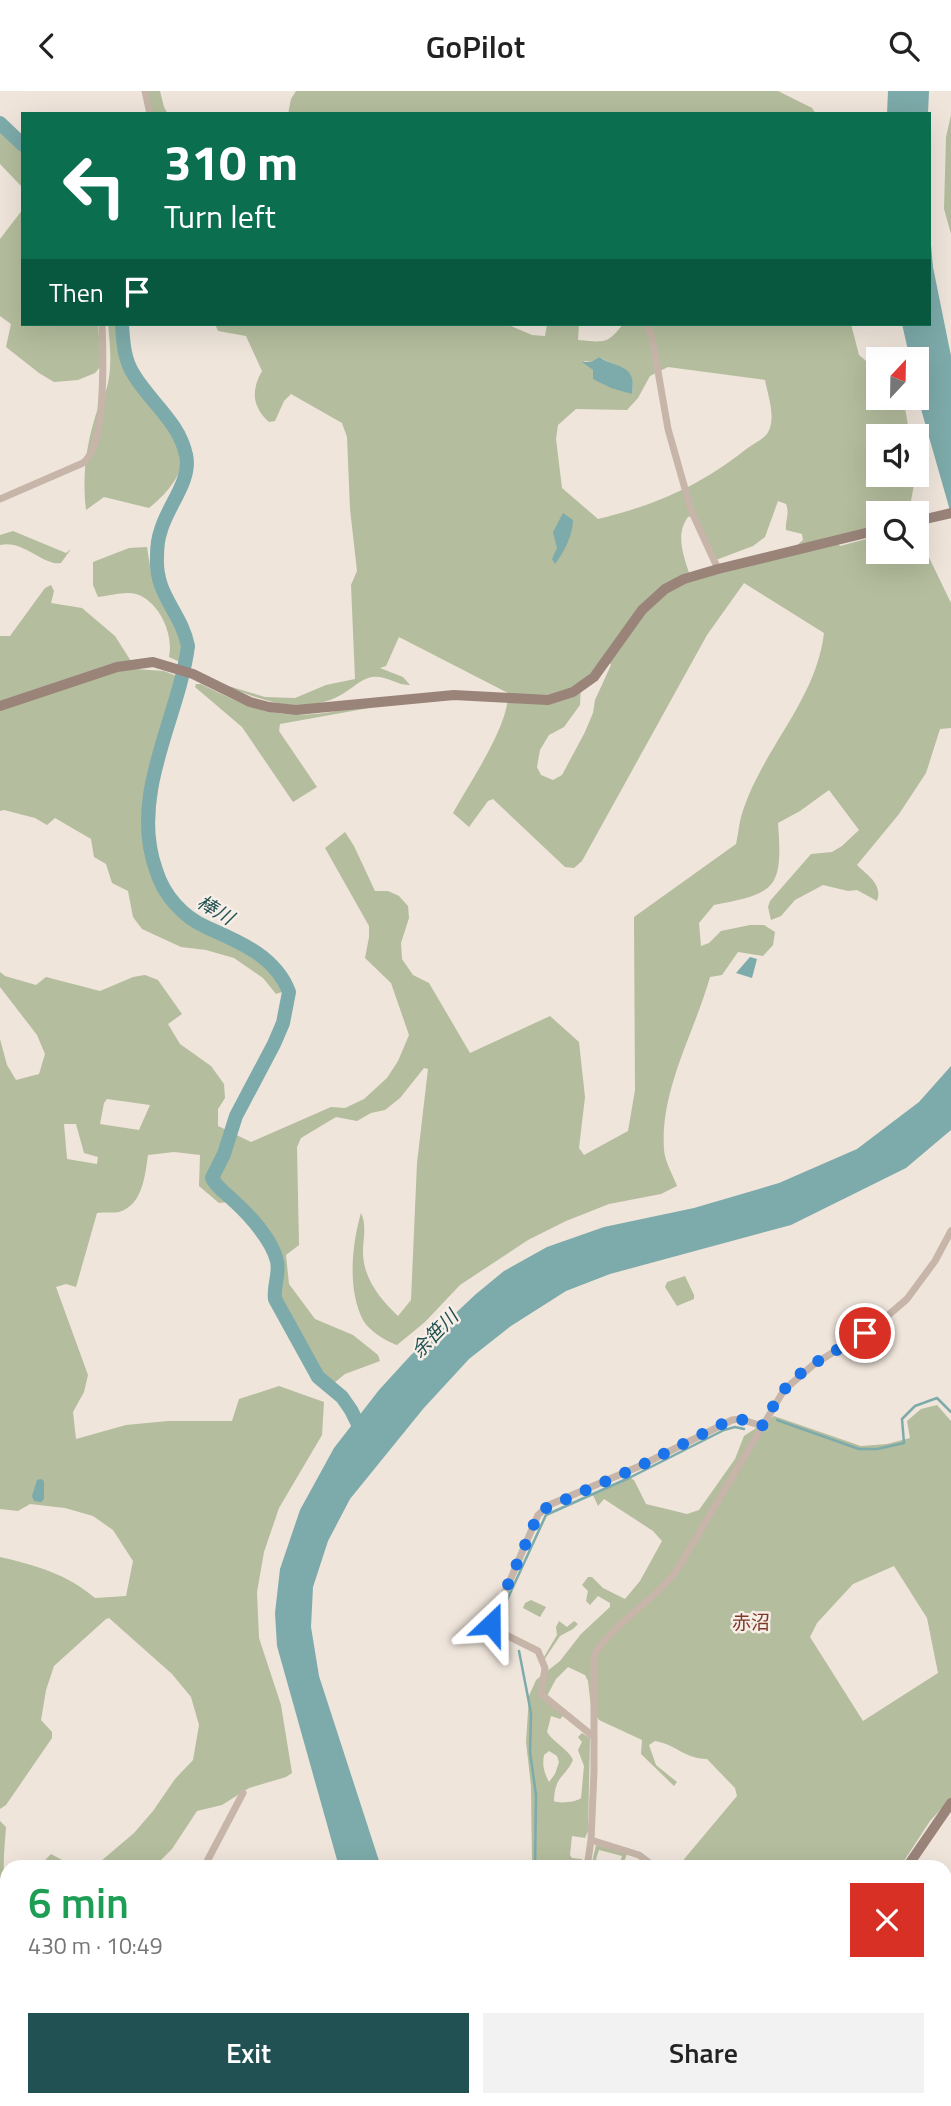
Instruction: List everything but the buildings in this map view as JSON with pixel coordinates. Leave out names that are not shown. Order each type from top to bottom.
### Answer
[{"type":"street","points":[[145,91],[150,112]]},
{"type":"street","points":[[0,499],[83,463],[92,453],[103,395],[102,326]]},
{"type":"street","points":[[648,326],[668,429],[688,499],[718,569]]},
{"type":"street","points":[[929,518],[951,513]]},
{"type":"street","points":[[0,706],[117,667],[153,662],[193,674],[250,702],[269,708],[296,709],[442,695],[548,700],[573,692],[594,677],[642,610],[665,589],[684,579],[866,533]]},
{"type":"street","points":[[588,1860],[594,1737],[594,1655],[604,1641],[670,1579],[776,1401],[794,1380],[813,1364],[878,1324],[907,1299],[935,1261],[951,1231]]},
{"type":"street","points":[[594,1737],[541,1695],[545,1668],[538,1651],[490,1627],[538,1515],[549,1505],[640,1466],[724,1423],[740,1419],[762,1426]]},
{"type":"street","points":[[208,1860],[243,1793]]},
{"type":"street","points":[[912,1860],[951,1803]]},
{"type":"street","points":[[591,1840],[639,1854],[646,1860]]},
{"type":"green space","points":[[146,91],[160,91],[167,112],[151,112]]},
{"type":"green space","points":[[296,91],[778,91],[812,108],[815,112],[288,112]]},
{"type":"green space","points":[[951,115],[951,234],[944,209],[946,137]]},
{"type":"green space","points":[[0,118],[21,137],[21,186],[0,164]]},
{"type":"green space","points":[[21,212],[21,326],[98,326],[101,366],[95,373],[78,380],[54,382],[6,347],[11,324],[0,316],[0,239]]},
{"type":"green space","points":[[108,326],[120,326],[121,348],[128,372],[168,423],[181,450],[181,464],[175,480],[149,508],[104,497],[86,510],[84,486],[87,450],[96,414],[106,391],[110,354]]},
{"type":"green space","points":[[216,326],[511,326],[532,335],[545,336],[547,326],[579,326],[578,340],[604,341],[613,336],[621,326],[852,326],[859,355],[866,361],[866,410],[905,410],[908,424],[866,424],[866,487],[914,487],[911,501],[866,501],[866,529],[835,538],[840,546],[866,539],[866,564],[929,564],[929,557],[951,603],[951,728],[940,729],[926,773],[899,814],[857,865],[876,885],[877,901],[857,890],[848,891],[823,885],[795,900],[781,916],[771,920],[768,907],[770,901],[811,854],[832,852],[859,830],[829,790],[778,823],[779,862],[771,884],[751,896],[714,905],[699,923],[701,946],[709,943],[721,931],[750,925],[764,925],[775,932],[773,945],[763,956],[738,952],[722,975],[710,977],[667,1105],[664,1150],[677,1186],[661,1194],[609,1204],[528,1240],[460,1285],[425,1322],[397,1345],[378,1335],[363,1320],[355,1295],[353,1252],[361,1213],[366,1271],[379,1295],[398,1316],[411,1300],[417,1163],[428,1069],[424,1068],[400,1098],[385,1110],[371,1113],[357,1121],[336,1117],[301,1138],[297,1147],[299,1245],[286,1255],[289,1284],[315,1319],[353,1335],[378,1355],[380,1361],[345,1374],[334,1383],[318,1368],[279,1298],[280,1260],[273,1244],[244,1206],[229,1202],[219,1203],[199,1186],[200,1155],[174,1152],[148,1155],[141,1188],[133,1203],[119,1212],[97,1213],[76,1287],[66,1284],[56,1287],[88,1375],[84,1392],[73,1412],[76,1439],[126,1425],[168,1421],[232,1421],[239,1399],[279,1386],[324,1402],[322,1435],[279,1508],[264,1552],[257,1592],[259,1638],[281,1705],[292,1773],[249,1788],[222,1805],[197,1811],[172,1849],[161,1860],[102,1860],[134,1833],[193,1760],[199,1725],[191,1697],[172,1674],[109,1618],[106,1619],[54,1666],[46,1690],[41,1720],[52,1732],[52,1738],[6,1805],[0,1809],[0,1557],[50,1571],[95,1598],[126,1596],[133,1561],[113,1530],[93,1516],[65,1508],[30,1504],[18,1511],[0,1509],[0,1039],[7,1065],[16,1080],[39,1074],[45,1054],[37,1035],[0,987],[0,972],[36,985],[46,977],[100,991],[133,977],[145,975],[158,980],[182,1014],[168,1024],[180,1044],[211,1066],[224,1084],[225,1098],[218,1109],[218,1126],[251,1142],[331,1107],[345,1108],[364,1099],[387,1078],[409,1035],[391,983],[365,958],[369,926],[325,848],[345,832],[375,891],[388,891],[399,896],[408,906],[409,918],[401,943],[402,959],[413,975],[429,983],[470,1053],[550,1016],[579,1042],[585,1097],[579,1148],[584,1155],[628,1131],[635,1090],[634,917],[736,844],[741,817],[750,793],[810,682],[824,633],[744,583],[707,635],[582,861],[574,868],[565,867],[493,799],[488,801],[469,827],[453,813],[496,737],[507,706],[508,693],[399,637],[386,666],[380,668],[403,677],[410,685],[385,678],[368,678],[335,698],[321,703],[293,705],[251,696],[225,685],[265,697],[295,698],[326,685],[355,679],[351,585],[357,571],[350,509],[347,437],[342,423],[291,394],[284,401],[275,421],[269,422],[259,410],[255,398],[256,385],[262,371],[246,336],[218,331]],"holes":[[[599,357],[628,372],[633,385],[632,394],[594,379],[593,370],[584,361],[591,362]],[[668,367],[765,380],[771,407],[770,428],[767,434],[728,463],[693,484],[657,501],[598,519],[562,488],[556,439],[558,425],[576,409],[627,410],[638,398],[650,376]],[[778,501],[786,504],[788,511],[786,530],[802,534],[803,540],[787,554],[691,579],[681,540],[688,517],[694,515],[716,560],[753,546],[765,537]],[[606,658],[611,665],[595,700],[585,732],[562,775],[553,780],[541,775],[537,767],[540,750],[549,735],[564,727],[580,705],[581,683]],[[107,1099],[150,1105],[139,1130],[100,1124]],[[64,1124],[76,1124],[84,1153],[98,1157],[97,1164],[67,1159]]]},
{"type":"green space","points":[[13,531],[66,553],[71,549],[61,563],[54,563],[17,546],[0,545],[0,535]]},
{"type":"green space","points":[[147,547],[156,591],[179,632],[182,650],[180,662],[169,657],[167,629],[152,604],[132,593],[98,597],[93,585],[93,562],[129,548]]},
{"type":"green space","points":[[51,585],[54,591],[51,603],[82,608],[115,636],[136,669],[164,671],[184,679],[160,775],[156,806],[154,842],[166,885],[197,919],[217,934],[250,952],[273,970],[285,991],[276,994],[263,978],[234,958],[206,950],[181,947],[142,929],[133,917],[128,891],[112,883],[106,864],[94,857],[91,839],[55,818],[47,825],[35,818],[0,811],[0,636],[10,636],[45,588]]},
{"type":"green space","points":[[196,684],[256,708],[283,714],[315,714],[369,708],[280,724],[279,731],[317,787],[293,802],[242,727],[195,687]]},
{"type":"green space","points":[[685,1276],[694,1299],[677,1306],[665,1287],[667,1282]]},
{"type":"green space","points":[[937,1405],[951,1421],[951,1798],[930,1821],[905,1860],[683,1860],[737,1796],[735,1788],[707,1759],[692,1757],[655,1741],[649,1745],[656,1765],[677,1782],[674,1786],[641,1754],[642,1740],[599,1720],[591,1707],[585,1675],[568,1667],[556,1679],[547,1696],[563,1716],[560,1719],[551,1716],[547,1732],[573,1760],[556,1786],[554,1801],[581,1798],[584,1766],[578,1750],[582,1742],[578,1737],[582,1733],[590,1738],[588,1831],[585,1838],[572,1836],[570,1855],[582,1860],[532,1860],[531,1786],[526,1742],[529,1696],[536,1680],[560,1661],[581,1634],[610,1607],[610,1603],[598,1596],[590,1605],[586,1601],[588,1591],[582,1585],[588,1577],[625,1599],[640,1581],[662,1541],[653,1531],[604,1499],[598,1506],[593,1495],[630,1478],[634,1480],[646,1504],[687,1514],[699,1510],[735,1459],[744,1436],[774,1416],[861,1446],[887,1444],[910,1438],[907,1421],[921,1409]],"holes":[[[894,1566],[927,1618],[938,1673],[863,1721],[810,1637],[817,1623],[853,1584]],[[549,1751],[557,1756],[559,1762],[549,1782],[543,1762],[544,1755]]]},
{"type":"green space","points":[[531,1600],[546,1607],[540,1617],[523,1608],[525,1603]]},
{"type":"green space","points":[[559,1621],[567,1627],[574,1621],[578,1624],[560,1636],[544,1660],[557,1635],[556,1627]]},
{"type":"green space","points":[[0,1821],[6,1827],[4,1860],[0,1860]]},
{"type":"green space","points":[[596,1845],[627,1854],[625,1860],[621,1860],[622,1856],[599,1850],[597,1860],[593,1860]]},
{"type":"green space","points":[[51,1854],[62,1860],[45,1860]]},
{"type":"water","points":[[888,91],[929,91],[928,112],[887,112]]},
{"type":"water","points":[[931,245],[951,356],[951,514],[929,437],[929,424],[925,424],[921,410],[929,410],[929,347],[907,347],[902,326],[931,326]]},
{"type":"water","points":[[599,357],[629,372],[633,384],[632,394],[593,379],[593,370],[582,362],[591,362]]},
{"type":"water","points":[[563,513],[573,520],[573,526],[555,564],[552,559],[557,548],[553,532]]},
{"type":"water","points":[[750,957],[757,959],[752,978],[736,973]]},
{"type":"water","points":[[951,1066],[951,1130],[906,1168],[791,1225],[610,1274],[566,1291],[511,1326],[469,1359],[423,1409],[350,1499],[328,1541],[313,1587],[311,1627],[319,1676],[379,1860],[337,1860],[277,1646],[275,1613],[280,1569],[300,1510],[334,1448],[379,1390],[411,1355],[504,1271],[547,1247],[604,1227],[694,1208],[779,1183],[857,1149],[919,1102]]},
{"type":"water","points":[[37,1480],[44,1481],[44,1499],[41,1502],[34,1501],[32,1496]]},
{"type":"waterway","name":"棒川","points":[[0,123],[21,143]]},
{"type":"waterway","name":"棒川","points":[[122,326],[128,363],[177,433],[187,464],[182,484],[164,521],[157,551],[160,582],[188,646],[183,674],[158,758],[148,813],[149,842],[156,870],[169,897],[183,912],[256,952],[275,969],[289,992],[283,1023],[236,1116],[224,1154],[212,1178],[254,1221],[270,1245],[278,1266],[275,1299],[318,1377],[342,1397],[363,1434]]},
{"type":"waterway","points":[[777,1420],[859,1449],[877,1449],[904,1443],[902,1419],[915,1406],[937,1398],[951,1412]]},
{"type":"waterway","points":[[504,1629],[496,1624],[546,1515],[631,1477],[724,1430],[735,1427],[744,1429]]},
{"type":"waterway","points":[[519,1651],[531,1713],[530,1752],[536,1795],[535,1860]]},
{"type":"district","name":"赤沼","points":[[751,1621]]},
{"type":"route","points":[[491,1624],[538,1515],[549,1505],[640,1466],[732,1420],[740,1419],[762,1426],[776,1401],[794,1380],[813,1364],[865,1333]]},
{"type":"water label","name":"余笹川","points":[[434,1333]]}]
